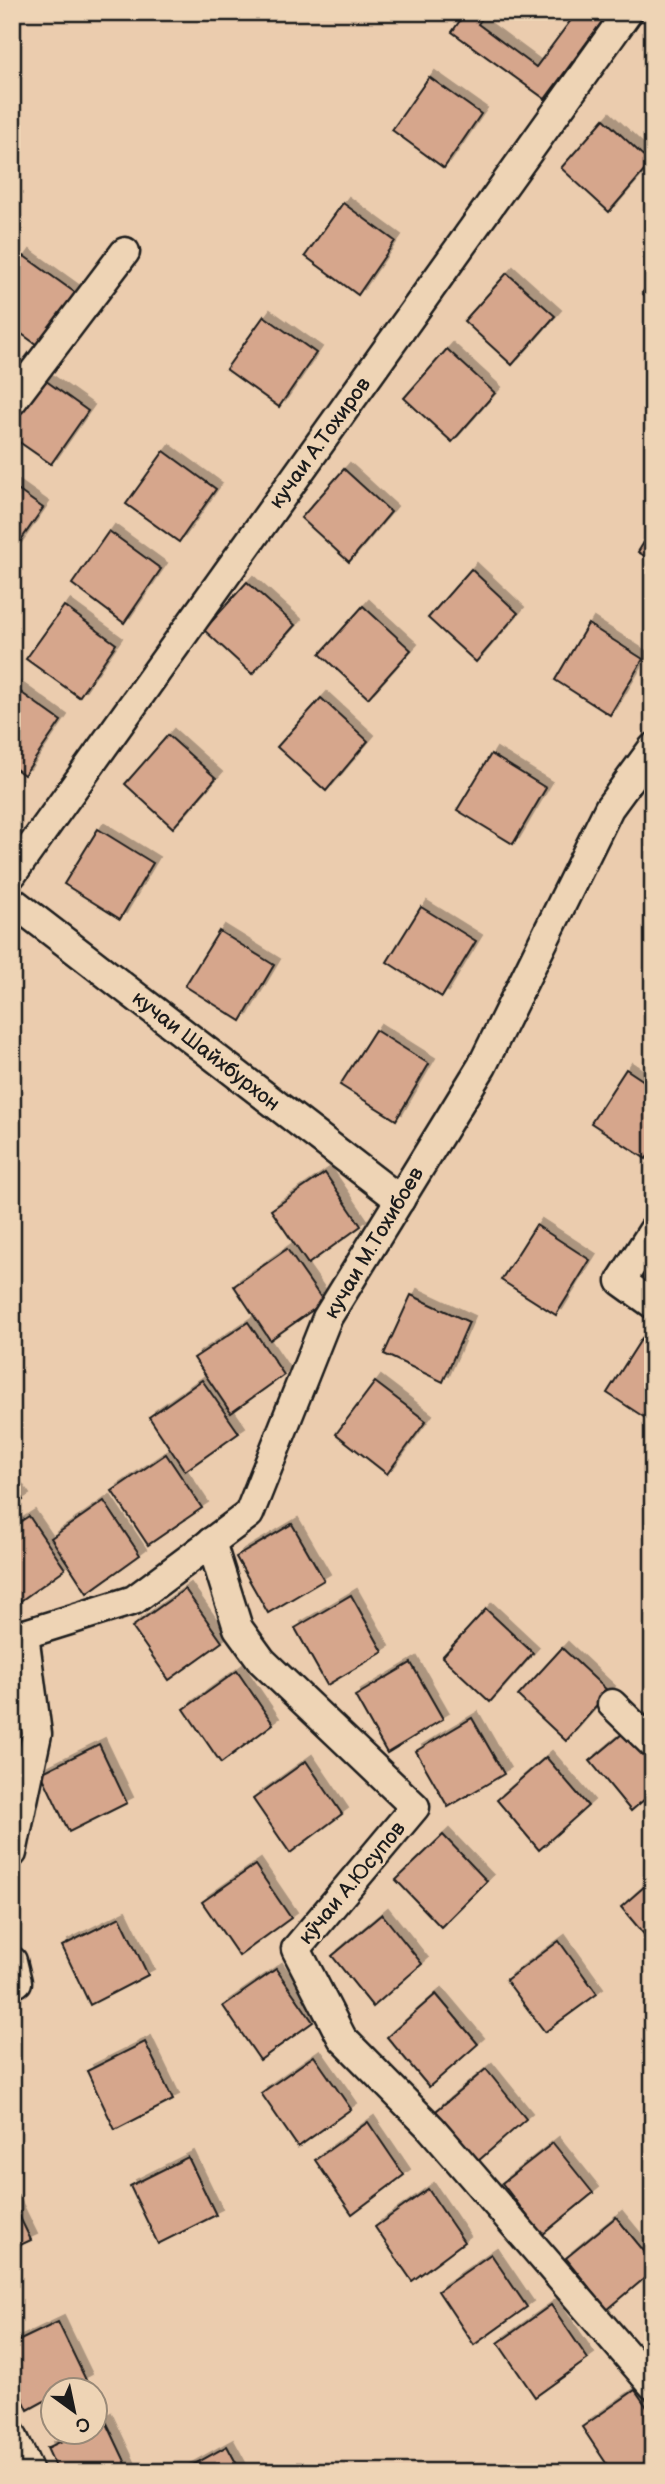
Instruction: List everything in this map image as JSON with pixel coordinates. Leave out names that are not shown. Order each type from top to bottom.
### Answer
[{"type":"street","name":"кучаи А.Тохиров","points":[[12,874],[628,12]]},
{"type":"street","points":[[12,401],[125,252]]},
{"type":"street","name":"кучаи М.Тохибоев","points":[[18,1636],[134,1600],[249,1514],[327,1318],[482,1066],[609,808],[653,748]]},
{"type":"street","name":"кучаи Шайхбурхон","points":[[12,901],[400,1200]]},
{"type":"street","points":[[653,1231],[621,1281],[653,1304]]},
{"type":"street","name":"кӯчаи А.Юсупов","points":[[211,1542],[239,1628],[262,1661],[415,1807],[296,1949],[342,2038],[430,2129],[653,2385]]},
{"type":"street","points":[[12,1853],[37,1734],[18,1636]]},
{"type":"street","points":[[612,1704],[653,1744]]},
{"type":"street","points":[[12,2435],[29,2472]]},
{"type":"building","points":[[466,12],[487,12],[478,24],[536,67],[577,12],[609,12],[545,99],[452,32]]},
{"type":"building","points":[[429,77],[481,114],[444,168],[392,130]]},
{"type":"building","points":[[604,119],[651,163],[609,212],[561,168]]},
{"type":"building","points":[[343,203],[395,241],[358,295],[305,256]]},
{"type":"building","points":[[24,256],[77,294],[40,347],[12,327],[12,273]]},
{"type":"building","points":[[507,273],[555,316],[512,365],[464,321]]},
{"type":"building","points":[[653,281],[653,303],[642,293]]},
{"type":"building","points":[[264,316],[316,353],[279,407],[226,369]]},
{"type":"building","points":[[447,349],[495,393],[452,442],[404,398]]},
{"type":"building","points":[[35,373],[88,411],[51,464],[12,437],[12,406]]},
{"type":"building","points":[[164,451],[216,489],[179,542],[126,504]]},
{"type":"building","points":[[344,469],[391,512],[349,562],[301,518]]},
{"type":"building","points":[[12,486],[43,508],[12,553]]},
{"type":"building","points":[[653,528],[653,561],[638,552]]},
{"type":"building","points":[[109,531],[161,569],[124,623],[72,584]]},
{"type":"building","points":[[471,569],[518,613],[476,662],[428,618]]},
{"type":"building","points":[[247,582],[295,625],[252,674],[204,630]]},
{"type":"building","points":[[64,606],[116,644],[79,697],[26,659]]},
{"type":"building","points":[[363,606],[411,650],[368,698],[320,654]]},
{"type":"building","points":[[588,624],[643,659],[610,715],[555,680]]},
{"type":"building","points":[[12,686],[61,721],[24,775],[12,766]]},
{"type":"building","points":[[321,698],[368,741],[326,791],[277,747]]},
{"type":"building","points":[[168,735],[216,778],[173,828],[125,784]]},
{"type":"building","points":[[491,754],[546,788],[513,844],[457,810]]},
{"type":"building","points":[[98,829],[153,863],[120,919],[64,884]]},
{"type":"building","points":[[421,907],[476,941],[442,997],[387,962]]},
{"type":"building","points":[[219,931],[274,965],[241,1021],[185,986]]},
{"type":"building","points":[[375,1030],[429,1064],[396,1120],[340,1085]]},
{"type":"building","points":[[626,1069],[653,1087],[653,1148],[646,1159],[591,1123]]},
{"type":"building","points":[[325,1173],[361,1226],[308,1264],[271,1210]]},
{"type":"building","points":[[536,1225],[590,1260],[556,1315],[501,1280]]},
{"type":"building","points":[[287,1249],[324,1302],[270,1340],[234,1286]]},
{"type":"building","points":[[411,1295],[469,1322],[443,1382],[384,1354]]},
{"type":"building","points":[[248,1322],[284,1375],[231,1413],[194,1358]]},
{"type":"building","points":[[642,1338],[653,1345],[653,1423],[607,1393]]},
{"type":"building","points":[[202,1380],[239,1433],[185,1471],[149,1417]]},
{"type":"building","points":[[375,1382],[426,1421],[387,1474],[336,1434]]},
{"type":"building","points":[[166,1454],[202,1508],[148,1545],[112,1491]]},
{"type":"building","points":[[12,1484],[23,1500],[12,1507]]},
{"type":"building","points":[[104,1501],[140,1555],[87,1593],[51,1538]]},
{"type":"building","points":[[29,1516],[65,1569],[12,1607],[12,1527]]},
{"type":"building","points":[[292,1524],[324,1580],[268,1613],[236,1557]]},
{"type":"building","points":[[185,1589],[222,1642],[169,1680],[132,1627]]},
{"type":"building","points":[[351,1595],[383,1652],[327,1685],[295,1628]]},
{"type":"building","points":[[486,1609],[533,1653],[490,1702],[442,1657]]},
{"type":"building","points":[[562,1648],[609,1692],[566,1741],[518,1696]]},
{"type":"building","points":[[411,1663],[443,1719],[387,1753],[355,1696]]},
{"type":"building","points":[[237,1671],[273,1724],[221,1763],[184,1709]]},
{"type":"building","points":[[472,1718],[504,1774],[448,1807],[416,1751]]},
{"type":"building","points":[[640,1719],[653,1735],[653,1792],[631,1811],[590,1761]]},
{"type":"building","points":[[12,1721],[19,1736],[12,1740]]},
{"type":"building","points":[[99,1744],[127,1803],[69,1832],[41,1773]]},
{"type":"building","points":[[546,1757],[588,1806],[539,1850],[497,1800]]},
{"type":"building","points":[[306,1761],[342,1814],[290,1853],[253,1799]]},
{"type":"building","points":[[443,1835],[487,1881],[441,1927],[396,1880]]},
{"type":"building","points":[[255,1865],[291,1918],[239,1956],[202,1902]]},
{"type":"building","points":[[653,1879],[653,1945],[621,1907]]},
{"type":"building","points":[[382,1914],[422,1964],[373,2007],[332,1956]]},
{"type":"building","points":[[120,1917],[148,1975],[90,2005],[62,1946]]},
{"type":"building","points":[[559,1941],[597,1994],[545,2032],[506,1980]]},
{"type":"building","points":[[276,1969],[313,2022],[260,2060],[223,2006]]},
{"type":"building","points":[[436,1994],[478,2044],[429,2087],[387,2037]]},
{"type":"building","points":[[145,2042],[173,2100],[115,2130],[87,2071]]},
{"type":"building","points":[[314,2056],[351,2109],[298,2147],[261,2093]]},
{"type":"building","points":[[486,2069],[526,2119],[477,2162],[436,2111]]},
{"type":"building","points":[[368,2122],[404,2175],[352,2214],[315,2160]]},
{"type":"building","points":[[553,2143],[593,2193],[542,2235],[502,2183]]},
{"type":"building","points":[[188,2157],[216,2215],[158,2244],[130,2186]]},
{"type":"building","points":[[428,2189],[464,2242],[412,2281],[375,2227]]},
{"type":"building","points":[[12,2201],[31,2240],[12,2249]]},
{"type":"building","points":[[616,2217],[653,2262],[653,2271],[607,2310],[566,2258]]},
{"type":"building","points":[[491,2254],[527,2307],[474,2345],[438,2291]]},
{"type":"building","points":[[551,2305],[588,2359],[535,2397],[498,2343]]},
{"type":"building","points":[[58,2322],[84,2376],[38,2376],[38,2405],[28,2410],[12,2376],[12,2344]]},
{"type":"building","points":[[635,2390],[653,2416],[653,2457],[632,2472],[612,2472],[582,2427]]},
{"type":"building","points":[[108,2425],[130,2472],[58,2472],[47,2448],[108,2446]]},
{"type":"building","points":[[227,2446],[241,2472],[180,2472]]}]
